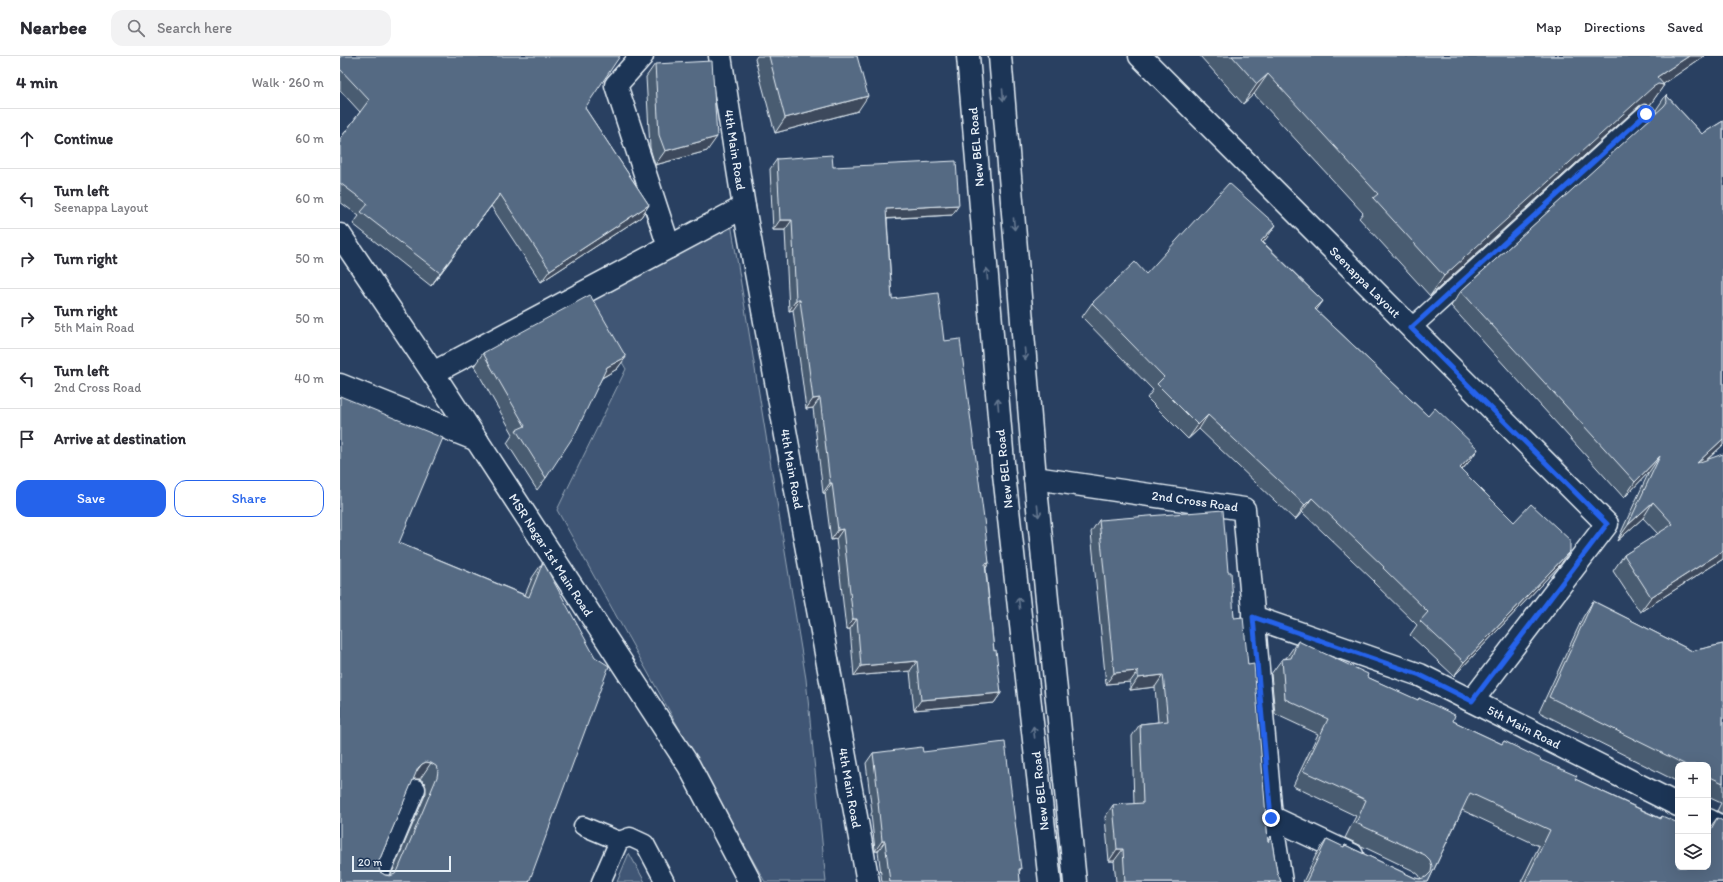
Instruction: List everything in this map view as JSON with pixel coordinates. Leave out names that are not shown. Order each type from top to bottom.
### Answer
[{"type":"street","points":[[642,56],[616,85],[669,247]]},
{"type":"street","name":"4th Main Road","points":[[720,56],[744,207],[868,882]]},
{"type":"street","name":"New BEL Road","points":[[968,56],[1004,474],[1050,882]]},
{"type":"street","name":"New BEL Road","points":[[1000,56],[1035,478],[1075,882]]},
{"type":"street","name":"Seenappa Layout","points":[[1140,56],[1607,524],[1472,701]]},
{"type":"street","points":[[433,373],[744,207]]},
{"type":"street","name":"MSR Nagar 1st Main Road","points":[[340,235],[433,373],[689,766],[750,882]]},
{"type":"street","points":[[340,385],[477,440]]},
{"type":"street","name":"2nd Cross Road","points":[[1035,478],[1244,508],[1271,818],[1281,882]]},
{"type":"street","name":"5th Main Road","points":[[1253,617],[1420,675],[1675,803]]},
{"type":"street","points":[[1271,818],[1368,863]]},
{"type":"street","points":[[1711,822],[1723,828]]},
{"type":"lane","points":[[1411,328],[1646,114]]},
{"type":"lane","points":[[377,882],[416,789]]},
{"type":"lane","points":[[583,826],[619,842]]},
{"type":"lane","points":[[601,882],[619,842],[630,837],[645,844],[665,882]]},
{"type":"shaded area","points":[[731,223],[806,679],[826,882],[765,882],[557,510],[626,369],[587,303]]},
{"type":"shaded area","points":[[629,853],[645,882],[617,882]]},
{"type":"building","points":[[340,56],[620,56],[585,108],[649,205],[550,270],[500,194],[440,273],[361,212],[368,204],[340,183],[340,139],[369,100],[340,69]]},
{"type":"building","points":[[769,56],[857,56],[868,96],[785,118]]},
{"type":"building","points":[[1232,56],[1689,56],[1657,77],[1664,85],[1658,84],[1653,87],[1444,276],[1373,198],[1378,194],[1268,74],[1257,84]]},
{"type":"building","points":[[712,61],[717,137],[665,151],[659,135],[655,64]]},
{"type":"building","points":[[1666,95],[1702,134],[1723,121],[1723,439],[1697,463],[1723,454],[1723,551],[1651,597],[1624,555],[1673,524],[1653,502],[1628,525],[1660,456],[1635,482],[1461,291],[1664,106],[1667,102]]},
{"type":"building","points":[[832,155],[833,167],[956,161],[959,205],[886,209],[892,299],[938,293],[944,341],[960,339],[984,519],[989,563],[985,564],[994,651],[996,650],[1001,693],[921,700],[917,661],[861,666],[857,619],[853,619],[843,529],[838,530],[832,483],[830,483],[820,398],[813,399],[800,300],[796,300],[792,220],[780,220],[777,159]]},
{"type":"building","points":[[1229,183],[1276,225],[1261,241],[1323,301],[1315,309],[1428,416],[1435,408],[1478,449],[1460,468],[1514,522],[1531,504],[1570,540],[1570,551],[1464,662],[1420,621],[1428,612],[1383,568],[1384,567],[1312,498],[1305,505],[1208,415],[1198,425],[1157,384],[1164,377],[1092,303],[1135,262],[1146,274]]},
{"type":"building","points":[[590,295],[626,357],[607,367],[575,434],[546,478],[516,430],[525,426],[483,353]]},
{"type":"building","points":[[340,396],[443,438],[399,543],[529,597],[543,562],[595,657],[609,666],[529,882],[340,882]],"holes":[[[426,762],[436,766],[438,771],[437,777],[398,870],[395,874],[390,876],[385,875],[380,872],[378,866],[379,861],[418,768]]]},
{"type":"building","points":[[1223,510],[1228,572],[1231,572],[1234,618],[1243,617],[1248,665],[1254,664],[1268,842],[1271,836],[1277,872],[1281,882],[1125,882],[1123,849],[1117,849],[1113,805],[1143,803],[1140,724],[1168,721],[1163,675],[1138,678],[1138,671],[1114,673],[1099,520]]},
{"type":"building","points":[[1593,601],[1692,651],[1723,644],[1723,783],[1711,777],[1711,762],[1680,762],[1549,697]]},
{"type":"building","points":[[1298,641],[1368,674],[1367,677],[1418,700],[1419,698],[1455,715],[1453,721],[1502,744],[1504,741],[1541,759],[1540,760],[1577,776],[1575,779],[1661,819],[1662,816],[1675,822],[1675,870],[1711,870],[1711,829],[1717,818],[1723,821],[1723,882],[1525,882],[1550,830],[1470,793],[1428,882],[1306,882],[1327,839],[1344,847],[1345,845],[1415,878],[1420,879],[1426,877],[1431,872],[1432,866],[1430,860],[1425,855],[1356,823],[1366,800],[1303,771],[1328,719],[1285,699],[1282,659],[1291,658]]},
{"type":"building","points":[[1005,742],[1021,869],[1019,869],[1020,882],[890,882],[885,841],[882,841],[873,753],[922,747],[923,752]]},
{"type":"route","points":[[1271,818],[1253,617],[1420,675],[1472,701],[1607,524],[1411,328],[1646,114]]}]
